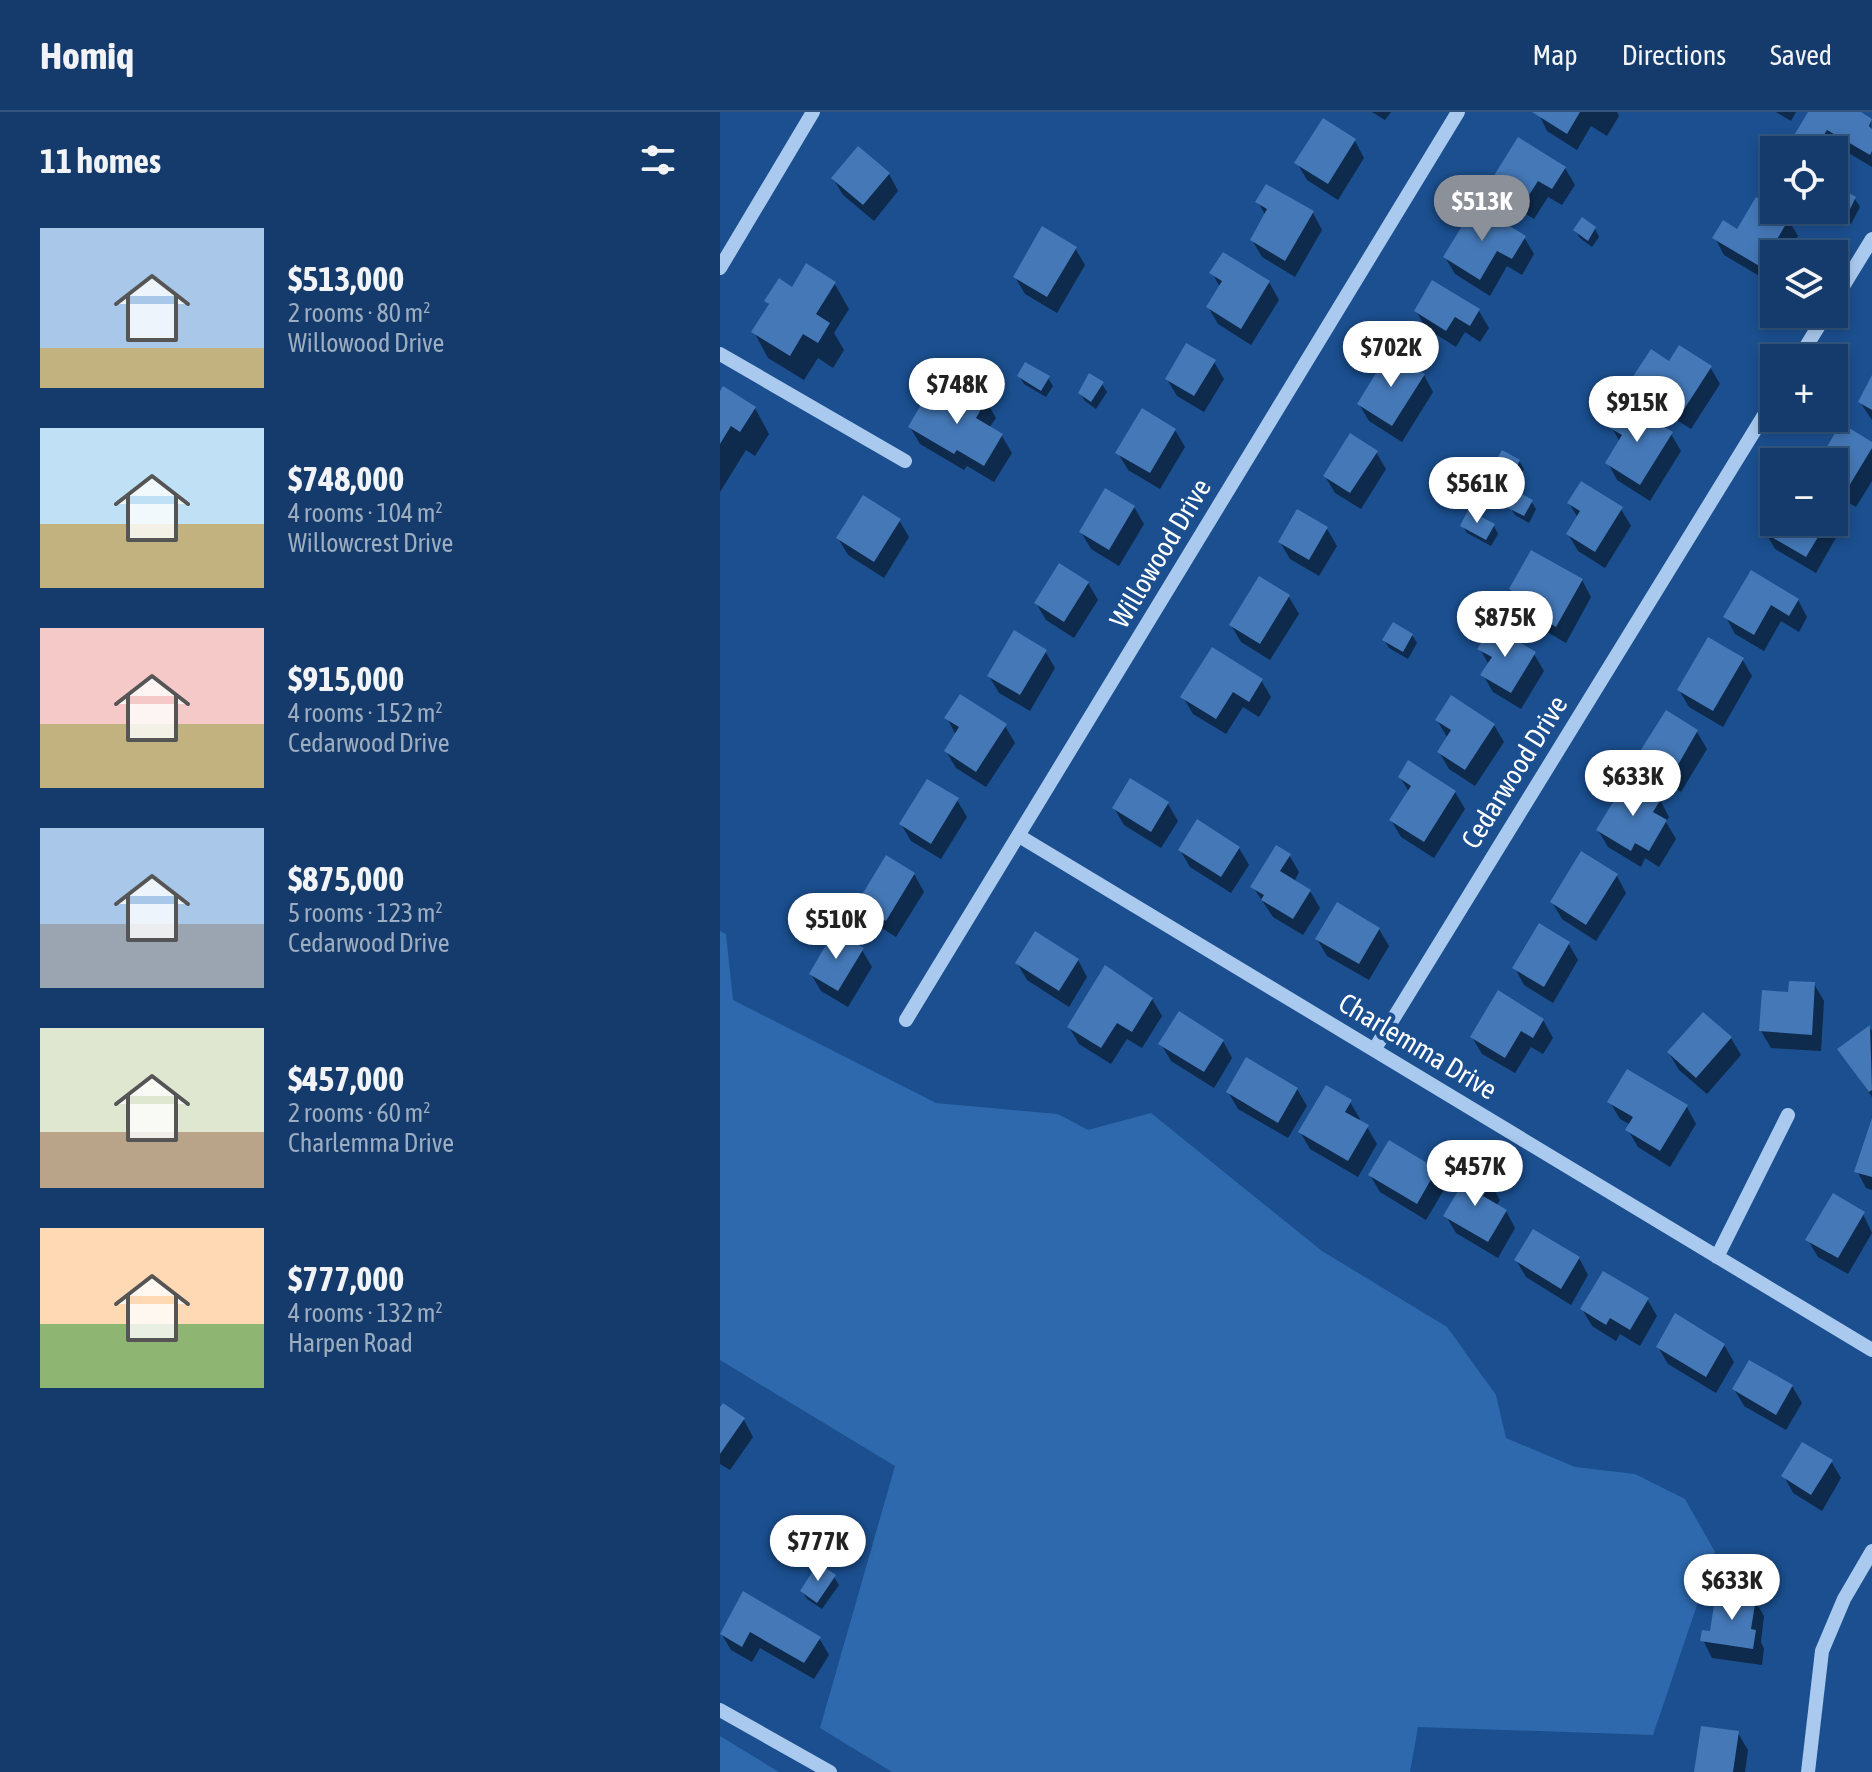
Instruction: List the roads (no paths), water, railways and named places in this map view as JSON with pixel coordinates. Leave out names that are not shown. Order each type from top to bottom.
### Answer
[{"type":"street","points":[[720,268],[813,112]]},
{"type":"street","name":"Willowood Drive","points":[[906,1020],[1458,112]]},
{"type":"street","points":[[1848,278],[1872,239]]},
{"type":"street","points":[[720,354],[905,461]]},
{"type":"street","name":"Cedarwood Drive","points":[[1374,1050],[1760,422]]},
{"type":"street","name":"Charlemma Drive","points":[[1019,836],[1872,1350]]},
{"type":"street","points":[[1717,1257],[1788,1115]]},
{"type":"street","points":[[1808,1772],[1822,1651],[1844,1599],[1872,1551]]},
{"type":"street","points":[[720,1710],[830,1772]]}]
